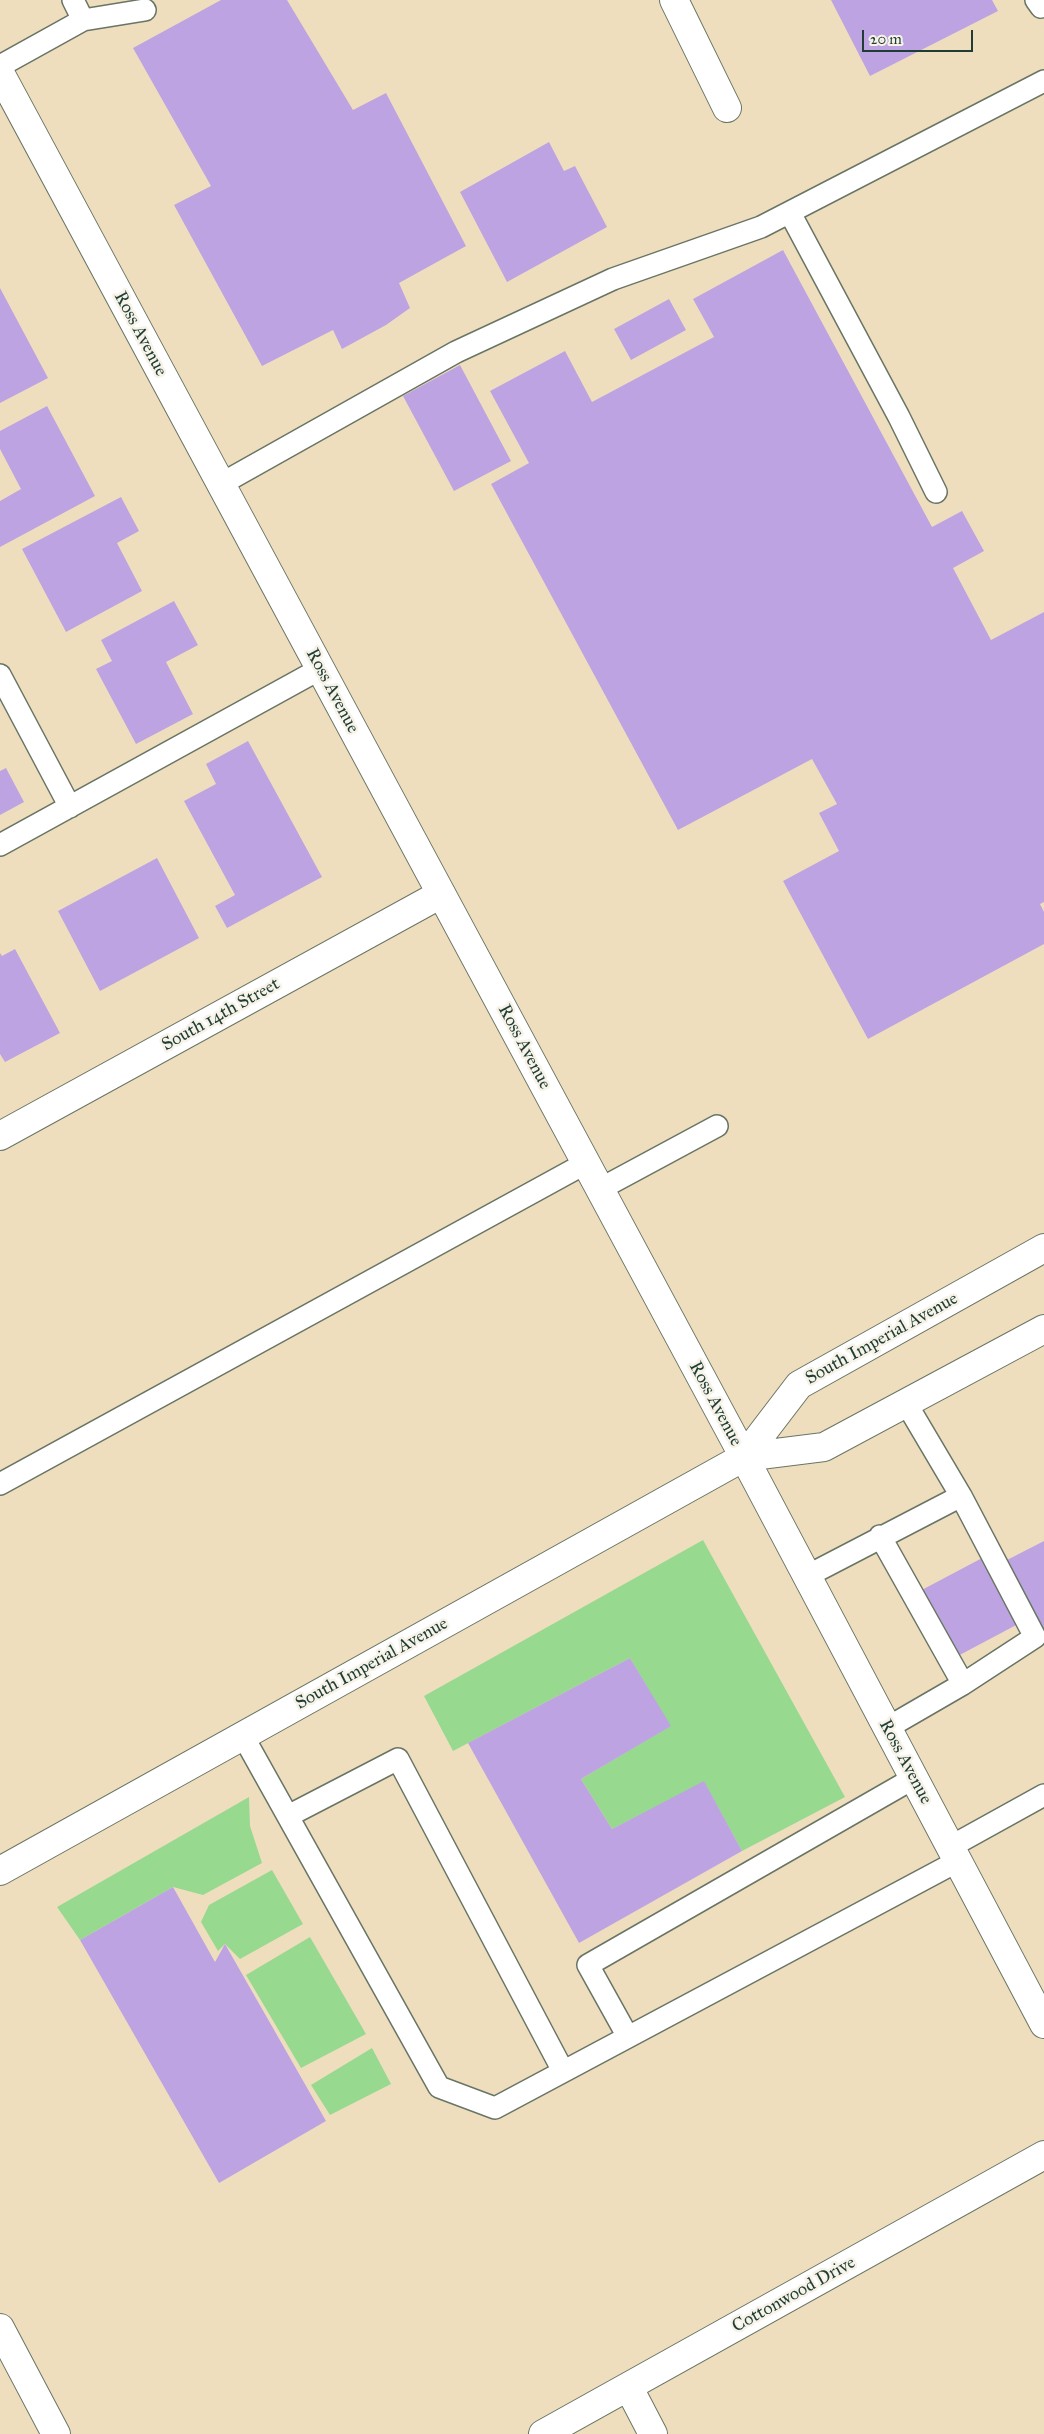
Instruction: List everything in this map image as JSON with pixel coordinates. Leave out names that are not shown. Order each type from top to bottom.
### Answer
[{"type":"main road","points":[[674,0],[727,108]]},
{"type":"main road","name":"Ross Avenue","points":[[0,73],[744,1457],[1044,2024]]},
{"type":"main road","name":"South 14th Street","points":[[0,1136],[441,894]]},
{"type":"main road","name":"South Imperial Avenue","points":[[744,1457],[798,1385],[1044,1248]]},
{"type":"main road","name":"South Imperial Avenue","points":[[0,1871],[744,1457],[824,1447],[1044,1329]]},
{"type":"main road","name":"Cottonwood Drive","points":[[543,2434],[629,2388],[1044,2155]]},
{"type":"main road","points":[[0,2328],[56,2434]]},
{"type":"main road","points":[[629,2388],[653,2434]]},
{"type":"lane","points":[[73,0],[83,20]]},
{"type":"lane","points":[[1036,0],[1041,7],[1044,6]]},
{"type":"lane","points":[[0,66],[83,20],[145,10]]},
{"type":"lane","points":[[221,484],[456,352],[613,279],[761,227],[1044,81]]},
{"type":"lane","points":[[790,213],[894,408],[936,492]]},
{"type":"lane","points":[[0,846],[320,669]]},
{"type":"lane","points":[[0,675],[70,807]]},
{"type":"lane","points":[[600,1189],[717,1126]]},
{"type":"lane","points":[[0,1484],[586,1163]]},
{"type":"lane","points":[[887,1728],[963,1684],[1034,1638],[961,1496],[906,1403]]},
{"type":"lane","points":[[807,1576],[880,1536],[961,1496]]},
{"type":"lane","points":[[880,1536],[963,1684]]},
{"type":"lane","points":[[243,1736],[438,2087],[495,2108],[628,2037],[954,1854],[1044,1795]]},
{"type":"lane","points":[[288,1816],[398,1759],[563,2071]]},
{"type":"lane","points":[[628,2037],[588,1965],[914,1778]]},
{"type":"green space","points":[[703,1540],[845,1797],[742,1851],[704,1782],[612,1829],[581,1779],[670,1726],[630,1658],[453,1751],[424,1696]]},
{"type":"green space","points":[[249,1797],[250,1826],[262,1863],[203,1895],[173,1887],[80,1940],[57,1907]]},
{"type":"green space","points":[[272,1870],[303,1924],[240,1959],[225,1944],[218,1951],[201,1922],[209,1905]]},
{"type":"green space","points":[[310,1937],[366,2034],[301,2068],[246,1975]]},
{"type":"green space","points":[[372,2048],[391,2084],[330,2115],[311,2085]]},
{"type":"building","points":[[221,0],[287,0],[353,110],[386,93],[466,246],[399,283],[410,308],[386,325],[342,349],[333,330],[262,366],[174,205],[211,186],[133,48]]},
{"type":"building","points":[[831,0],[992,0],[998,11],[870,76]]},
{"type":"building","points":[[549,142],[564,171],[575,166],[607,227],[507,282],[460,192]]},
{"type":"building","points":[[783,250],[932,527],[962,511],[984,551],[953,568],[991,640],[1044,612],[1044,902],[1040,904],[1044,912],[1044,944],[868,1039],[783,881],[839,851],[819,813],[837,804],[812,759],[678,830],[491,484],[529,463],[490,391],[565,351],[592,402],[714,337],[693,299]]},
{"type":"building","points":[[0,288],[48,378],[0,403]]},
{"type":"building","points":[[669,299],[686,330],[631,360],[614,329]]},
{"type":"building","points":[[460,365],[511,461],[454,491],[403,396]]},
{"type":"building","points":[[47,406],[95,496],[0,547],[0,501],[21,489],[0,449],[0,431]]},
{"type":"building","points":[[121,497],[139,531],[117,543],[142,591],[66,632],[22,549]]},
{"type":"building","points":[[174,601],[198,645],[166,662],[193,714],[136,744],[96,669],[112,661],[101,640]]},
{"type":"building","points":[[248,741],[322,877],[227,928],[215,906],[235,895],[184,801],[216,784],[206,764]]},
{"type":"building","points":[[6,768],[24,802],[0,815],[0,771]]},
{"type":"building","points":[[157,858],[199,938],[100,991],[58,911]]},
{"type":"building","points":[[15,949],[60,1033],[5,1062],[0,1054],[0,953],[2,956]]},
{"type":"building","points":[[1044,1541],[1044,1636],[1005,1561]]},
{"type":"building","points":[[984,1557],[1020,1623],[954,1658],[918,1592]]},
{"type":"building","points":[[630,1658],[671,1726],[581,1779],[612,1829],[704,1781],[742,1851],[579,1943],[468,1743]]},
{"type":"building","points":[[173,1887],[215,1962],[225,1944],[326,2121],[219,2183],[80,1940]]}]
